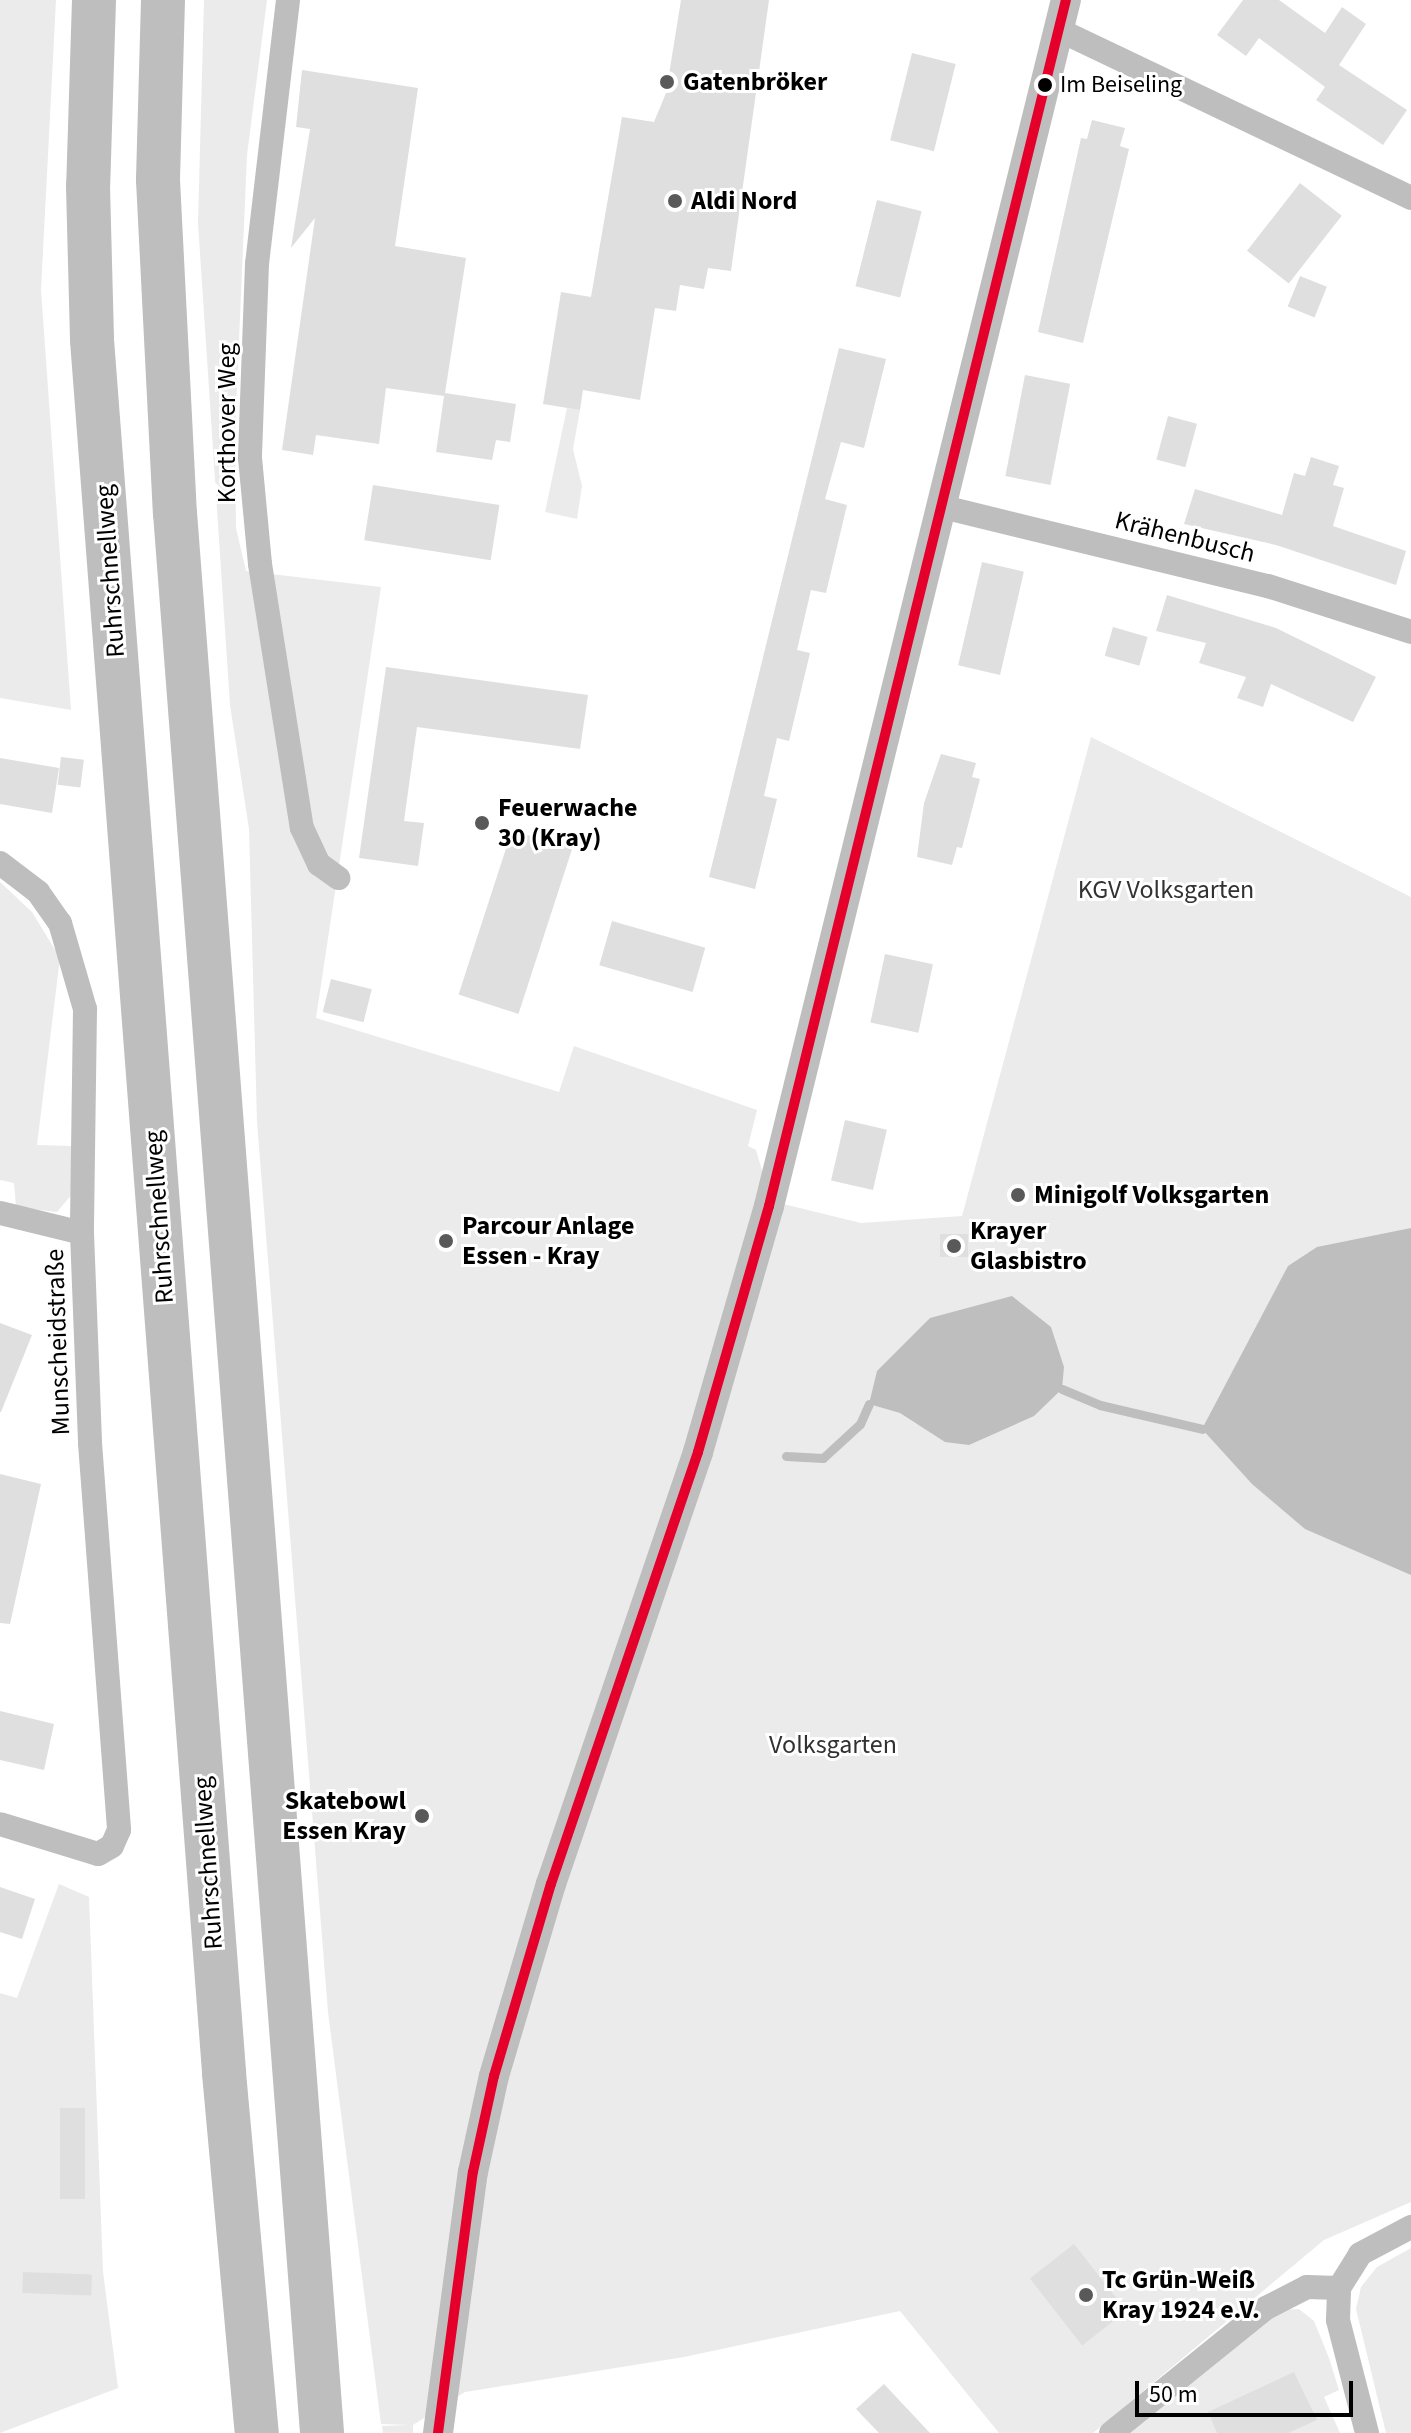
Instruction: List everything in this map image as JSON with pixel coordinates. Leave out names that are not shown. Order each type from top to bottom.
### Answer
[{"type":"highway","name":"Ruhrschnellweg","points":[[94,0],[88,186],[92,340],[224,2073],[257,2433]]},
{"type":"highway","points":[[163,0],[158,180],[174,498],[322,2433]]},
{"type":"street","name":"Korthover Weg","points":[[288,0],[257,264],[250,458],[260,564],[302,828],[319,864],[338,878]]},
{"type":"street","points":[[438,2433],[473,2172],[494,2076],[551,1884],[720,1379],[769,1206],[1066,0]]},
{"type":"street","points":[[1059,30],[1411,198]]},
{"type":"street","name":"Krähenbusch","points":[[943,507],[1268,586],[1411,632]]},
{"type":"street","name":"Munscheidstraße","points":[[0,863],[38,892],[60,923],[85,1009],[82,1233],[90,1443],[119,1830],[112,1846],[98,1854],[0,1824]]},
{"type":"street","points":[[0,1213],[82,1233]]},
{"type":"street","points":[[1367,2433],[1338,2320],[1339,2288],[1360,2254],[1411,2227]]},
{"type":"street","points":[[1111,2433],[1266,2308],[1307,2287],[1339,2288]]},
{"type":"green space","points":[[0,0],[56,0],[41,290],[71,710],[0,698]]},
{"type":"green space","name":"Volksgarten","points":[[204,0],[267,0],[247,155],[235,433],[236,528],[246,571],[381,587],[316,1018],[559,1092],[574,1046],[757,1110],[748,1146],[756,1150],[771,1201],[861,1223],[962,1216],[1091,737],[1411,897],[1411,2202],[1324,2240],[1093,2433],[999,2433],[900,2311],[684,2357],[465,2392],[413,2425],[413,2433],[383,2433],[382,2426],[409,2425],[381,2424],[328,2012],[257,1122],[249,829],[230,705],[198,223]]},
{"type":"green space","points":[[567,408],[580,410],[573,449],[582,486],[577,519],[545,512]]},
{"type":"green space","points":[[0,882],[32,912],[60,958],[37,1145],[73,1146],[73,1193],[57,1212],[16,1207],[14,1183],[0,1180]]},
{"type":"green space","points":[[59,1884],[89,1897],[103,2272],[118,2388],[0,2433],[0,1993],[17,1998]]},
{"type":"green space","points":[[1411,2248],[1411,2433],[1386,2433],[1356,2309],[1361,2287],[1377,2267]]},
{"type":"green space","points":[[1299,2309],[1314,2321],[1329,2358],[1339,2390],[1324,2397],[1340,2433],[1128,2433],[1279,2310]]},
{"type":"shaded area","points":[[1411,1228],[1411,1575],[1305,1529],[1252,1484],[1202,1429],[1288,1266],[1317,1247]]},
{"type":"shaded area","points":[[1012,1296],[1051,1327],[1064,1367],[1062,1389],[1034,1416],[969,1445],[945,1442],[900,1413],[869,1404],[877,1371],[930,1318]]},
{"type":"building","points":[[681,0],[769,0],[731,271],[708,268],[704,289],[680,285],[676,311],[655,308],[640,400],[583,390],[580,410],[543,404],[561,292],[591,297],[622,117],[654,122],[666,93]]},
{"type":"building","points":[[1243,0],[1279,0],[1325,33],[1342,7],[1366,24],[1339,65],[1407,110],[1383,145],[1316,100],[1325,87],[1259,38],[1246,56],[1217,35]]},
{"type":"building","points":[[912,53],[956,64],[934,151],[890,140]]},
{"type":"building","points":[[302,70],[418,88],[395,246],[466,258],[445,393],[516,404],[510,442],[496,440],[492,460],[436,452],[444,396],[386,388],[379,444],[316,435],[313,455],[282,450],[315,218],[291,248],[310,129],[296,127]]},
{"type":"building","points":[[1092,120],[1125,128],[1120,146],[1129,149],[1083,343],[1038,332],[1081,138],[1087,139]]},
{"type":"building","points":[[1300,183],[1342,216],[1289,283],[1247,251]]},
{"type":"building","points":[[877,200],[922,211],[900,297],[855,286]]},
{"type":"building","points":[[1300,276],[1327,287],[1315,317],[1288,307]]},
{"type":"building","points":[[839,348],[886,359],[864,448],[841,442],[825,499],[847,505],[826,593],[811,590],[797,650],[810,653],[789,741],[777,738],[764,796],[777,799],[755,889],[709,877]]},
{"type":"building","points":[[1025,375],[1070,384],[1051,485],[1005,476]]},
{"type":"building","points":[[1168,416],[1197,424],[1185,467],[1156,459]]},
{"type":"building","points":[[1311,457],[1339,466],[1333,485],[1344,488],[1333,526],[1406,551],[1396,585],[1276,545],[1184,524],[1195,489],[1282,515],[1294,473],[1305,476]]},
{"type":"building","points":[[373,485],[499,505],[491,560],[364,540]]},
{"type":"building","points":[[982,562],[1024,572],[1000,675],[958,665]]},
{"type":"building","points":[[1167,595],[1276,628],[1376,677],[1353,722],[1271,684],[1263,707],[1237,698],[1246,677],[1199,663],[1206,643],[1156,631]]},
{"type":"building","points":[[1113,627],[1148,637],[1139,666],[1105,656]]},
{"type":"building","points":[[386,667],[588,695],[580,749],[417,727],[404,821],[424,823],[418,866],[359,858]]},
{"type":"building","points":[[941,754],[976,763],[972,777],[980,779],[962,848],[957,847],[952,865],[917,857],[924,803]]},
{"type":"building","points":[[61,757],[84,760],[80,788],[58,785]]},
{"type":"building","points":[[0,758],[59,768],[52,813],[0,804]]},
{"type":"building","points":[[512,830],[572,849],[518,1014],[459,995]]},
{"type":"building","points":[[612,921],[705,948],[693,992],[599,965]]},
{"type":"building","points":[[885,954],[933,964],[918,1033],[870,1022]]},
{"type":"building","points":[[331,979],[372,989],[364,1022],[323,1012]]},
{"type":"building","points":[[845,1120],[887,1130],[873,1190],[831,1180]]},
{"type":"building","name":"Krayer Glasbistro","points":[[940,1234],[968,1234],[968,1257],[940,1257]]},
{"type":"building","points":[[0,1323],[32,1335],[1,1412],[0,1412]]},
{"type":"building","points":[[0,1474],[41,1484],[10,1624],[0,1623]]},
{"type":"building","points":[[0,1711],[54,1724],[44,1770],[0,1760]]},
{"type":"building","points":[[0,1887],[35,1899],[22,1939],[0,1932]]},
{"type":"building","points":[[60,2108],[85,2108],[85,2199],[60,2199]]},
{"type":"building","name":"Tc Grün-Weiß Kray 1924 e.V.","points":[[1074,2244],[1126,2311],[1082,2345],[1030,2278]]},
{"type":"building","points":[[23,2272],[92,2274],[91,2295],[22,2293]]},
{"type":"building","points":[[1294,2372],[1317,2420],[1288,2433],[1217,2433],[1208,2412]]},
{"type":"building","points":[[884,2384],[930,2433],[879,2433],[856,2409]]},
{"type":"waterway","points":[[1062,1389],[1100,1405],[1202,1429]]},
{"type":"waterway","points":[[786,1456],[823,1458],[860,1424],[869,1404]]},
{"type":"transit line","points":[[438,2433],[473,2172],[494,2076],[551,1884],[698,1452],[769,1206],[1066,0]]},
{"type":"place","name":"Gatenbröker","points":[[667,82]]},
{"type":"place","name":"Im Beiseling","points":[[1045,85]]},
{"type":"place","name":"Aldi Nord","points":[[675,201]]},
{"type":"place","name":"Feuerwache 30 (Kray)","points":[[482,823]]},
{"type":"place","name":"Minigolf Volksgarten","points":[[1018,1195]]},
{"type":"place","name":"Parcour Anlage Essen - Kray","points":[[446,1241]]},
{"type":"place","name":"Krayer Glasbistro","points":[[954,1246]]},
{"type":"place","name":"Skatebowl Essen Kray","points":[[422,1816]]},
{"type":"place","name":"Tc Grün-Weiß Kray 1924 e.V.","points":[[1086,2295]]},
{"type":"park label","name":"KGV Volksgarten","points":[[1166,890]]}]
